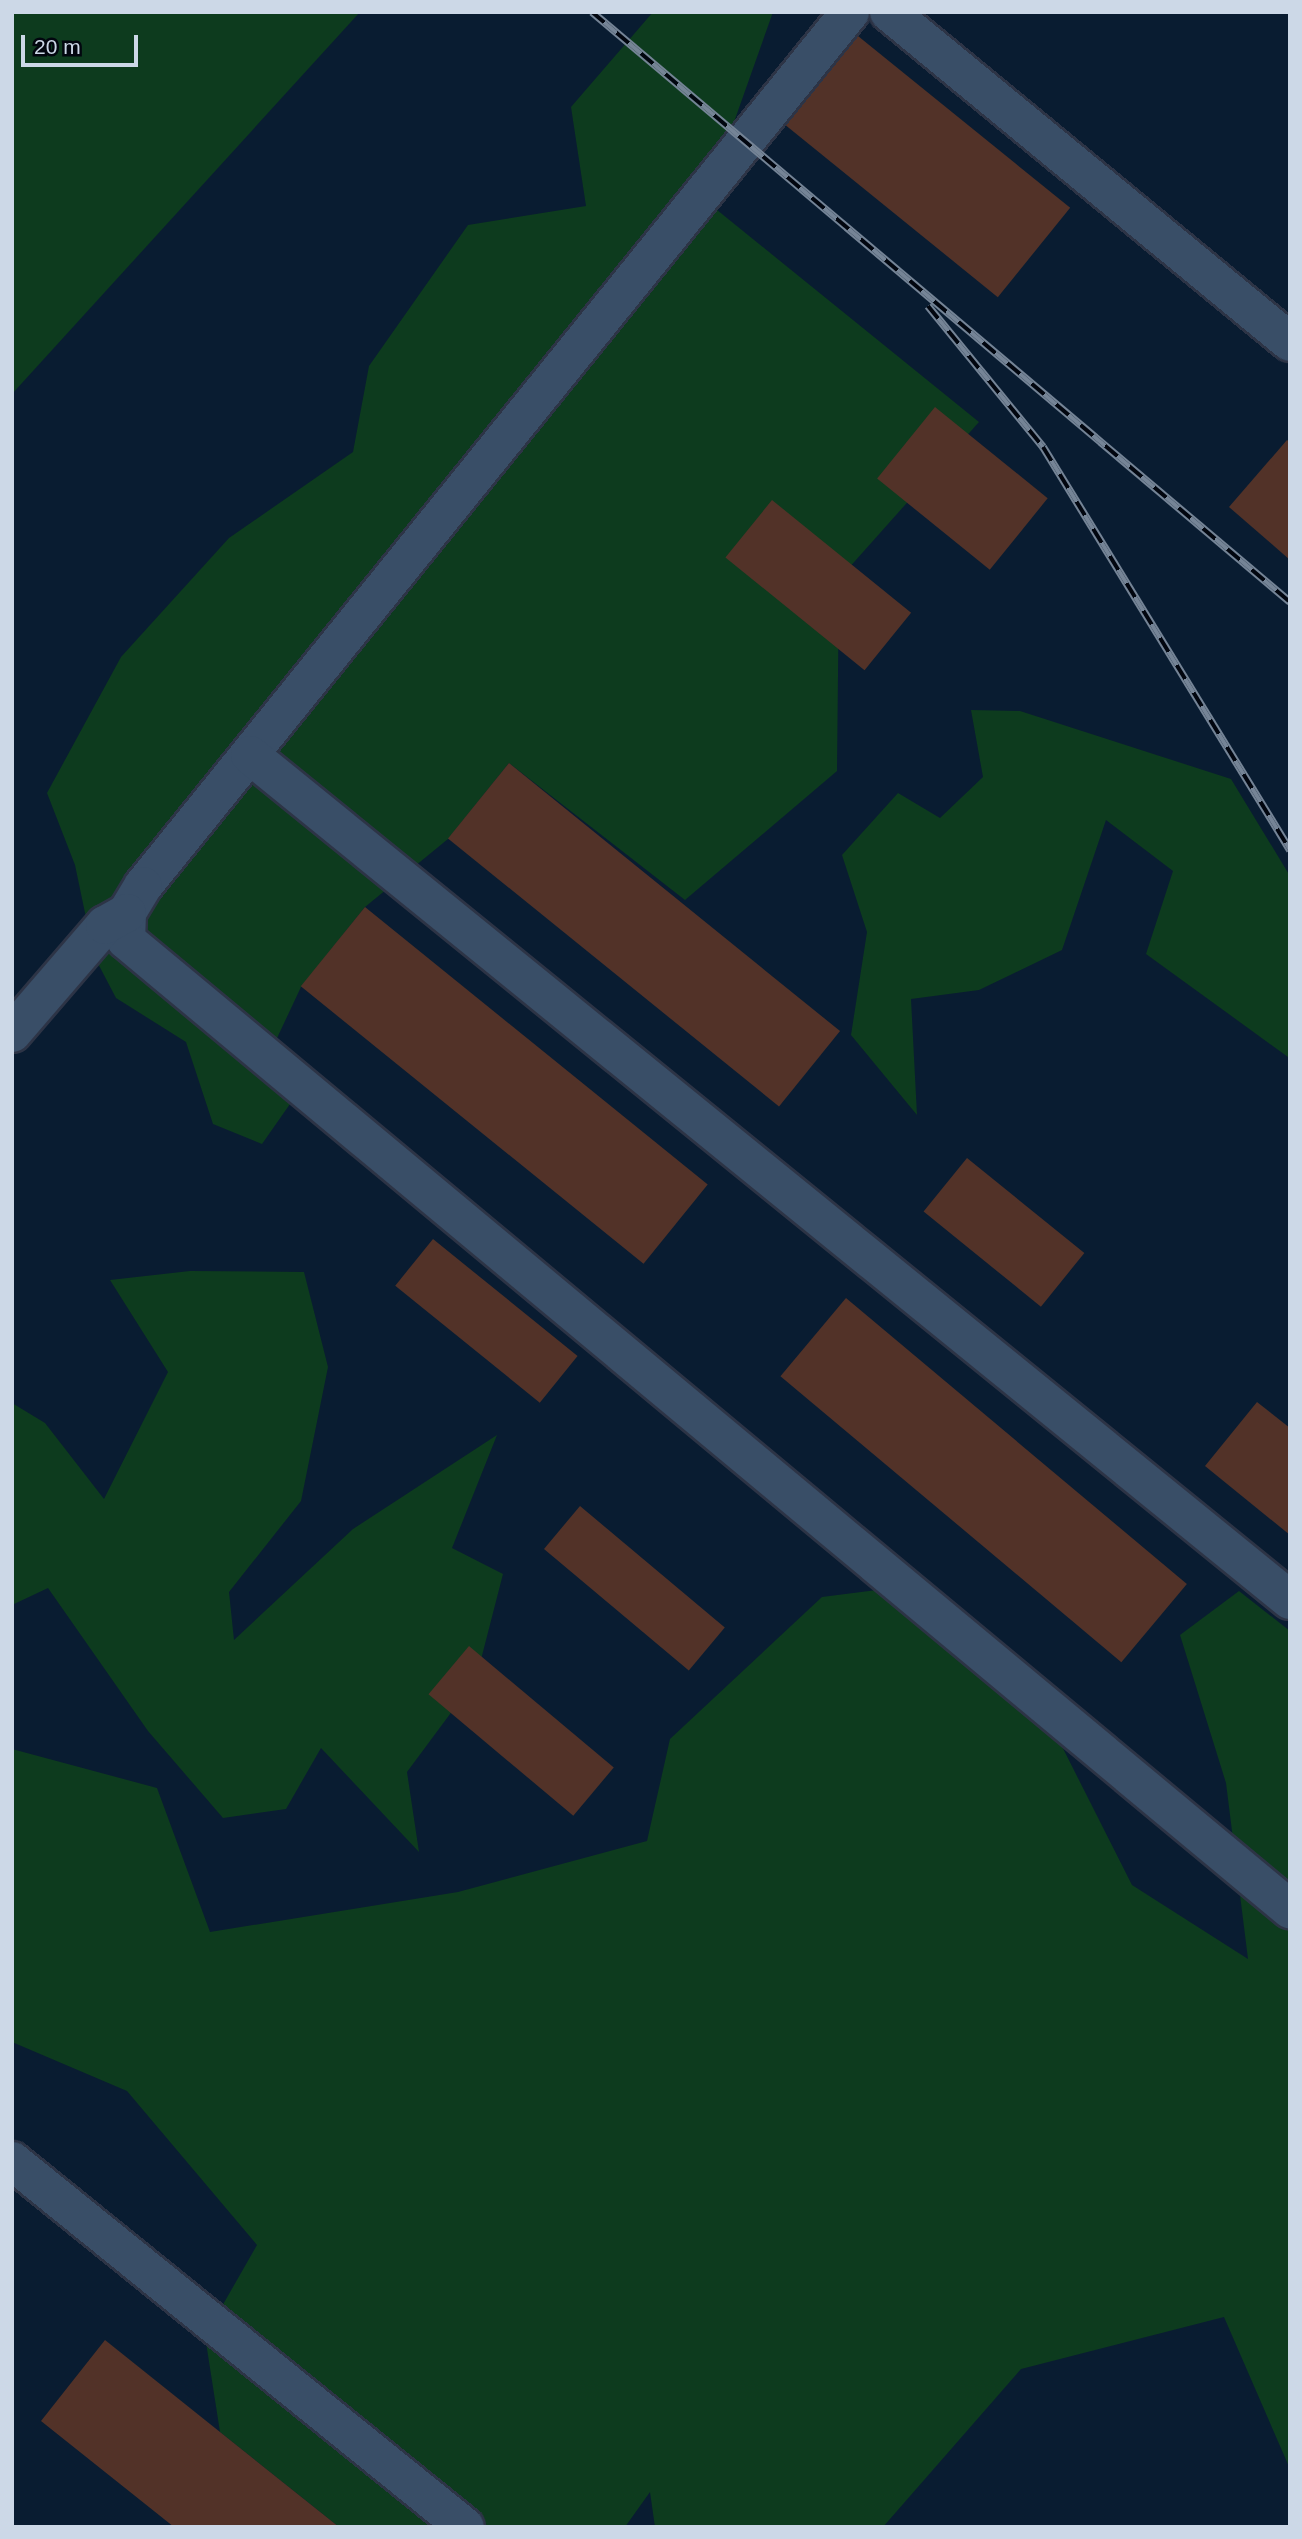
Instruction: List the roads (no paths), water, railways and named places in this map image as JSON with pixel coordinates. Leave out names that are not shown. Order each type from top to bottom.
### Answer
[{"type":"street","points":[[850,12],[143,886],[127,913],[126,940],[163,974],[1290,1909]]},
{"type":"street","points":[[889,12],[1290,342]]},
{"type":"street","points":[[250,755],[1290,1600]]},
{"type":"street","points":[[12,1033],[105,925],[127,913]]},
{"type":"street","points":[[12,2161],[465,2527]]},
{"type":"railway","points":[[592,12],[1290,602]]},
{"type":"railway","points":[[928,306],[1043,447],[1290,850]]}]
